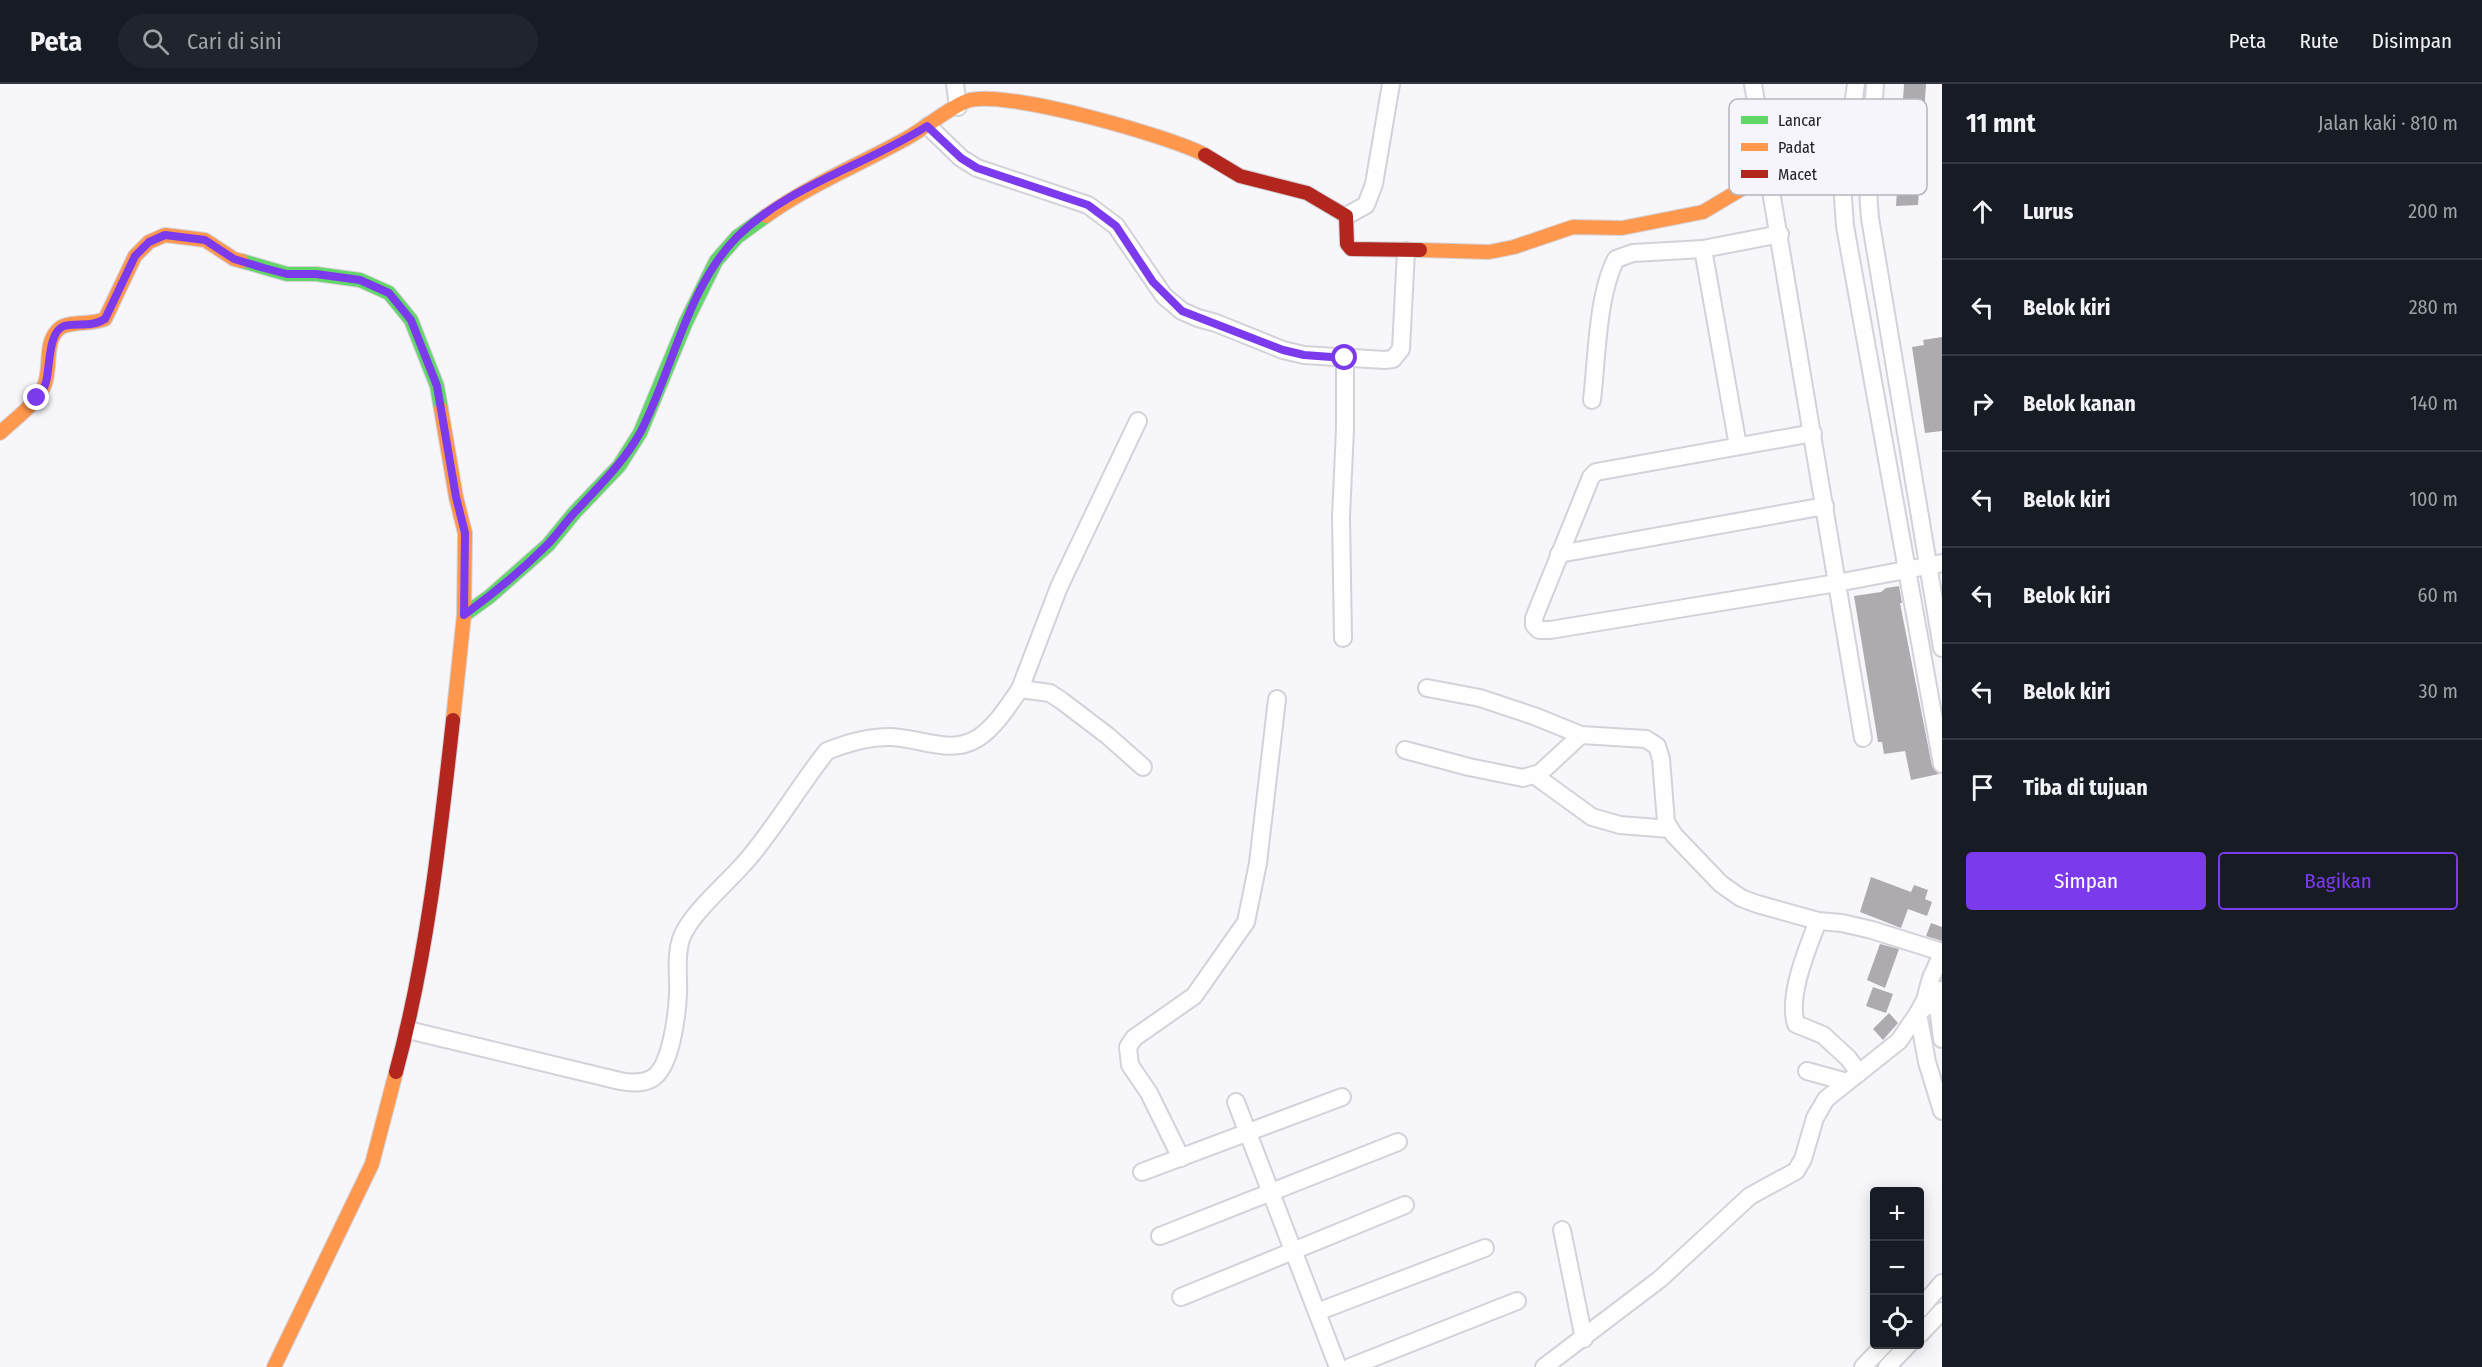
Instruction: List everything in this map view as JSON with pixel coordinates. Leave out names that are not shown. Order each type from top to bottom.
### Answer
[{"type":"street","points":[[955,84],[958,106]]},
{"type":"street","points":[[1346,216],[1366,205],[1374,184],[1391,84]]},
{"type":"street","points":[[1753,84],[1756,99]]},
{"type":"street","points":[[1854,99],[1856,84]]},
{"type":"street","points":[[1874,99],[1875,84]]},
{"type":"street","points":[[464,615],[489,597],[548,545],[575,512],[619,466],[640,433],[686,322],[716,261],[737,237],[759,219],[796,195],[909,137],[968,101],[999,99],[1109,121],[1164,138],[1202,153],[1240,176],[1307,193],[1346,216]]},
{"type":"street","points":[[927,126],[961,158],[977,168],[1088,205],[1116,226],[1153,282],[1182,311],[1283,350],[1304,355],[1385,360],[1398,355],[1401,349],[1406,251]]},
{"type":"street","points":[[1346,216],[1347,244],[1351,249],[1490,252],[1514,247],[1573,227],[1622,228],[1703,212],[1732,195]]},
{"type":"street","points":[[1773,195],[1863,738]]},
{"type":"street","points":[[1843,195],[1845,226],[1942,764]]},
{"type":"street","points":[[1868,195],[1936,564],[1942,648]]},
{"type":"street","points":[[1592,400],[1605,291],[1616,259],[1633,253],[1703,249],[1780,234]]},
{"type":"street","points":[[0,433],[37,398],[46,384],[52,338],[57,330],[64,326],[93,324],[105,319],[135,256],[149,242],[165,235],[205,240],[234,259],[287,274],[316,274],[360,280],[389,293],[411,320],[437,386],[456,497],[465,533],[464,615],[440,838],[408,1030],[372,1164],[274,1367]]},
{"type":"street","points":[[1703,249],[1738,446]]},
{"type":"street","points":[[1343,638],[1341,517],[1345,358]]},
{"type":"street","points":[[408,1030],[620,1081],[636,1083],[652,1079],[662,1068],[669,1051],[678,993],[677,961],[681,939],[690,921],[749,859],[827,752],[846,743],[888,737],[958,746],[979,738],[1005,710],[1020,689],[1059,587],[1138,421]]},
{"type":"street","points":[[1813,433],[1596,471],[1591,477],[1559,554],[1534,618],[1534,625],[1539,630],[1550,630],[1838,583],[1936,564]]},
{"type":"street","points":[[1559,554],[1825,506]]},
{"type":"street","points":[[1427,688],[1480,698],[1581,735],[1646,740],[1657,746],[1661,759],[1666,822],[1670,830],[1721,884],[1741,898],[1818,921],[1842,923],[1872,930],[1942,953],[1918,1013],[1899,1041],[1826,1100],[1815,1118],[1803,1159],[1796,1171],[1749,1196],[1660,1279],[1584,1339],[1544,1367]]},
{"type":"street","points":[[1020,689],[1050,693],[1108,736],[1143,767]]},
{"type":"street","points":[[1181,1158],[1149,1093],[1130,1065],[1128,1047],[1134,1038],[1194,996],[1246,922],[1258,863],[1277,699]]},
{"type":"street","points":[[1405,750],[1523,778],[1540,773],[1581,735]]},
{"type":"street","points":[[1534,775],[1592,817],[1620,825],[1670,830]]},
{"type":"street","points":[[1818,921],[1802,968],[1793,1016],[1796,1024],[1823,1035],[1848,1058],[1853,1077]]},
{"type":"street","points":[[1918,1013],[1940,993]]},
{"type":"street","points":[[1940,993],[1942,1039]]},
{"type":"street","points":[[1918,1013],[1927,1062],[1942,1111]]},
{"type":"street","points":[[1807,1071],[1853,1077]]},
{"type":"street","points":[[1142,1172],[1342,1097]]},
{"type":"street","points":[[1236,1102],[1338,1367]]},
{"type":"street","points":[[1160,1236],[1398,1142]]},
{"type":"street","points":[[1181,1297],[1405,1205]]},
{"type":"street","points":[[1562,1230],[1584,1339]]},
{"type":"street","points":[[1317,1312],[1485,1248]]},
{"type":"street","points":[[1924,1304],[1942,1283]]},
{"type":"street","points":[[1350,1367],[1517,1301]]},
{"type":"street","points":[[1924,1330],[1942,1311]]},
{"type":"street","points":[[1863,1367],[1880,1349]]},
{"type":"street","points":[[1887,1367],[1904,1349]]},
{"type":"building","points":[[1904,84],[1926,84],[1925,99],[1903,99]]},
{"type":"building","points":[[1897,195],[1919,195],[1918,205],[1896,206]]},
{"type":"building","points":[[1942,337],[1942,431],[1925,433],[1912,347],[1924,345],[1923,340]]},
{"type":"building","points":[[1899,586],[1902,603],[1900,603],[1932,766],[1939,774],[1911,780],[1905,751],[1884,754],[1882,742],[1878,742],[1854,596],[1881,592],[1886,588]]},
{"type":"building","points":[[1871,877],[1911,892],[1914,885],[1928,890],[1925,899],[1932,902],[1927,916],[1908,909],[1901,928],[1860,912]]},
{"type":"building","points":[[1931,923],[1942,927],[1942,941],[1926,936]]},
{"type":"building","points":[[1880,944],[1899,949],[1885,988],[1867,980]]},
{"type":"building","points":[[1873,987],[1893,994],[1886,1013],[1866,1006]]},
{"type":"building","points":[[1889,1013],[1898,1023],[1883,1040],[1873,1029]]},
{"type":"traffic: fast","points":[[464,615],[489,597],[548,545],[575,512],[619,466],[640,433],[686,322],[716,261],[737,237],[766,216]]},
{"type":"traffic: fast","points":[[242,261],[287,274],[316,274],[360,280],[389,293],[411,320],[437,386],[441,409]]},
{"type":"traffic: slow","points":[[766,216],[818,184],[909,137],[952,108],[967,101],[986,99],[1014,101],[1048,107],[1123,126],[1205,155]]},
{"type":"traffic: slow","points":[[1420,250],[1489,252],[1514,247],[1573,227],[1622,228],[1703,212],[1732,195]]},
{"type":"traffic: slow","points":[[0,433],[30,406],[44,386],[51,340],[55,334],[64,326],[105,319],[135,256],[149,242],[165,235],[205,240],[234,259],[242,261]]},
{"type":"traffic: slow","points":[[441,409],[456,497],[465,533],[464,615],[453,720]]},
{"type":"traffic: slow","points":[[274,1367],[372,1164],[396,1072]]},
{"type":"traffic: jam","points":[[1205,155],[1240,176],[1307,193],[1346,216],[1347,244],[1351,249],[1420,250]]},
{"type":"traffic: jam","points":[[396,1072],[424,941],[453,720]]},
{"type":"route","points":[[37,398],[46,384],[52,338],[57,330],[64,326],[93,324],[105,319],[135,256],[149,242],[165,235],[205,240],[234,259],[287,274],[316,274],[360,280],[389,293],[411,320],[437,386],[456,497],[465,533],[464,615],[489,597],[548,545],[575,512],[619,466],[640,433],[686,322],[716,261],[737,237],[759,219],[796,195],[927,126],[944,144],[977,168],[1088,205],[1116,226],[1153,282],[1164,296],[1182,311],[1216,322],[1283,350],[1304,355],[1345,358]]}]
